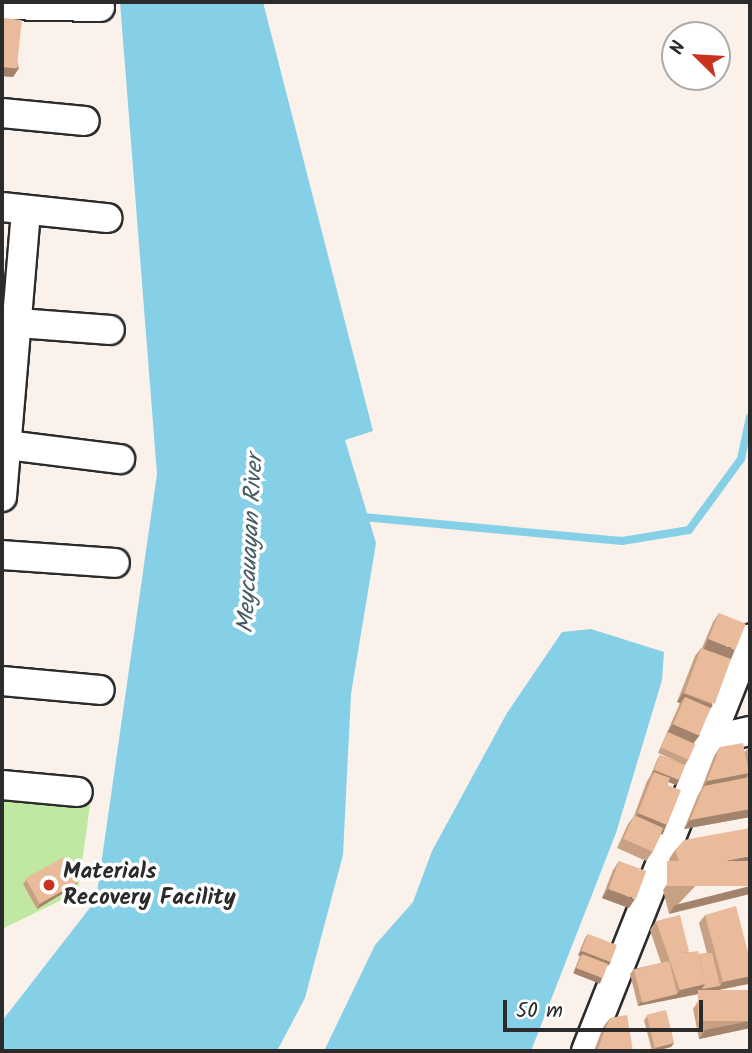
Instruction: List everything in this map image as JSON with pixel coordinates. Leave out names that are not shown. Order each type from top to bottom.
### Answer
[{"type":"street","points":[[2,5],[100,7]]},
{"type":"street","points":[[2,113],[85,121]]},
{"type":"street","points":[[2,497],[19,323],[14,208],[107,218]]},
{"type":"street","points":[[19,323],[110,330]]},
{"type":"street","points":[[7,445],[120,459]]},
{"type":"street","points":[[2,555],[115,564]]},
{"type":"street","points":[[586,1051],[715,739],[750,638]]},
{"type":"street","points":[[2,681],[100,690]]},
{"type":"street","points":[[715,739],[750,731]]},
{"type":"street","points":[[2,785],[78,792]]},
{"type":"green space","points":[[2,797],[90,805],[78,892],[2,929]]},
{"type":"water","name":"Meycauayan River","points":[[120,2],[263,2],[373,431],[345,440],[376,543],[351,694],[343,855],[305,998],[277,1051],[2,1051],[2,1021],[96,900],[157,474]]},
{"type":"water","points":[[591,629],[664,652],[662,680],[616,833],[531,1051],[324,1051],[375,945],[413,902],[432,851],[507,713],[562,632]]},
{"type":"building","points":[[4,18],[22,20],[17,69],[2,67]]},
{"type":"building","points":[[719,613],[746,624],[735,650],[709,639]]},
{"type":"building","points":[[701,648],[731,659],[715,704],[685,693]]},
{"type":"building","points":[[685,697],[711,708],[699,736],[673,725]]},
{"type":"building","points":[[668,732],[695,744],[688,760],[661,748]]},
{"type":"building","points":[[743,743],[749,773],[707,781],[720,747]]},
{"type":"building","points":[[660,755],[685,765],[679,780],[654,770]]},
{"type":"building","points":[[654,772],[670,778],[667,785],[681,790],[667,825],[638,813]]},
{"type":"building","points":[[750,777],[750,809],[690,820],[704,786]]},
{"type":"building","points":[[634,815],[663,828],[653,852],[623,839]]},
{"type":"building","points":[[750,828],[750,856],[682,869],[675,850],[684,840]]},
{"type":"building","name":"Materials Recovery Facility","points":[[64,857],[78,882],[40,904],[26,878]]},
{"type":"building","points":[[619,861],[646,871],[636,899],[609,889]]},
{"type":"building","points":[[667,861],[750,861],[750,886],[667,886]]},
{"type":"building","points":[[736,906],[750,960],[750,976],[723,982],[705,915]]},
{"type":"building","points":[[680,915],[689,951],[682,953],[698,951],[705,984],[680,990],[656,921]]},
{"type":"building","points":[[588,934],[617,945],[610,962],[582,951]]},
{"type":"building","points":[[712,953],[720,986],[702,989],[705,984],[699,954]]},
{"type":"building","points":[[582,954],[608,964],[603,978],[577,968]]},
{"type":"building","points":[[669,961],[677,994],[642,1003],[634,970]]},
{"type":"building","points":[[698,990],[750,990],[750,1021],[698,1021]]},
{"type":"building","points":[[666,1010],[674,1043],[655,1048],[647,1015]]},
{"type":"building","points":[[627,1015],[633,1051],[597,1051],[610,1018]]},
{"type":"waterway","points":[[363,517],[622,541],[689,530],[741,459],[750,417]]},
{"type":"place","name":"Materials Recovery Facility","points":[[49,885]]}]
